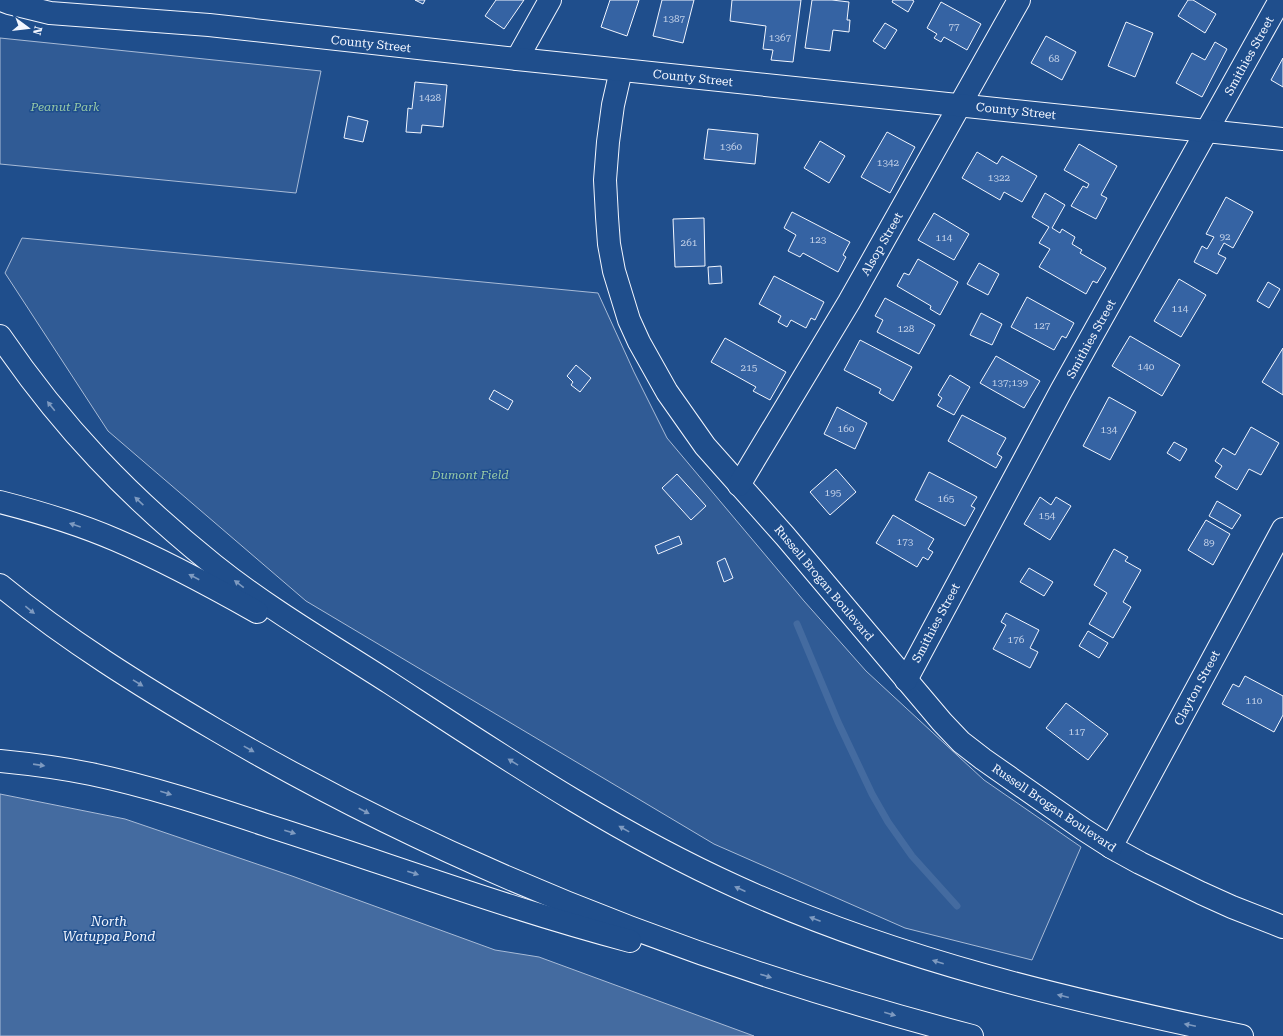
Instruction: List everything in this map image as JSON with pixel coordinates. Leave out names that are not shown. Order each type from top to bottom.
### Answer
[{"type":"main road","name":"County Street","points":[[1,0],[50,13],[105,9],[209,25],[517,59],[1283,139]]},
{"type":"main road","points":[[517,59],[550,0]]},
{"type":"main road","name":"Alsop Street","points":[[739,485],[849,302],[1019,0]]},
{"type":"main road","name":"Smithies Street","points":[[906,680],[1062,391],[1280,0]]},
{"type":"main road","name":"Russell Brogan Boulevard","points":[[621,70],[614,99],[608,142],[605,180],[606,217],[614,272],[629,320],[650,364],[667,392],[705,446],[785,536],[906,680],[961,742],[1005,775],[1111,847],[1170,878],[1213,898],[1283,927]]},
{"type":"main road","points":[[0,336],[29,378],[72,432],[116,479],[164,524],[215,566],[246,589],[412,698],[622,828],[698,868],[776,904],[896,949],[988,977],[1073,999],[1242,1036]]},
{"type":"main road","points":[[0,502],[25,508],[85,528],[142,552],[223,593],[412,698]]},
{"type":"main road","name":"Clayton Street","points":[[1111,847],[1283,529]]},
{"type":"main road","points":[[0,585],[37,615],[76,642],[160,696],[247,748],[361,809],[439,847],[564,902],[729,964],[848,1002],[972,1036]]},
{"type":"main road","points":[[0,761],[77,771],[154,790],[277,828],[562,922],[630,941],[729,964]]},
{"type":"shaded area","name":"Peanut Park","points":[[0,38],[321,71],[296,193],[0,164]]},
{"type":"shaded area","name":"Dumont Field","points":[[22,238],[598,293],[634,372],[667,438],[804,601],[866,671],[984,780],[1081,847],[1032,960],[905,928],[714,844],[306,601],[108,431],[5,273]]},
{"type":"water","name":"North Watuppa Pond","points":[[0,794],[125,819],[292,876],[495,950],[539,957],[754,1036],[0,1036]]},
{"type":"building","points":[[415,0],[425,0],[423,4]]},
{"type":"building","points":[[496,0],[524,0],[504,29],[485,16]]},
{"type":"building","points":[[610,0],[639,0],[627,36],[601,27]]},
{"type":"building","points":[[662,0],[694,0],[683,43],[653,36]]},
{"type":"building","points":[[732,0],[801,0],[793,62],[771,60],[773,50],[763,49],[766,26],[730,21]]},
{"type":"building","points":[[812,0],[849,2],[847,20],[850,20],[849,32],[833,30],[830,51],[805,48]]},
{"type":"building","points":[[893,0],[914,1],[908,12],[892,2]]},
{"type":"building","points":[[1188,0],[1193,0],[1216,14],[1205,33],[1178,16]]},
{"type":"building","points":[[941,2],[981,24],[967,50],[944,37],[941,42],[934,38],[937,34],[927,28]]},
{"type":"building","points":[[1126,22],[1153,33],[1135,77],[1108,66]]},
{"type":"building","points":[[885,23],[897,30],[885,49],[873,41]]},
{"type":"building","points":[[1046,36],[1076,52],[1062,80],[1031,63]]},
{"type":"building","points":[[1215,42],[1227,49],[1202,97],[1176,83],[1192,53],[1205,60]]},
{"type":"building","points":[[1283,58],[1283,87],[1271,80]]},
{"type":"building","points":[[415,82],[447,85],[443,127],[422,125],[421,133],[406,132],[408,108],[412,109]]},
{"type":"building","points":[[348,116],[368,121],[363,142],[344,138]]},
{"type":"building","points":[[708,129],[758,134],[755,164],[704,159]]},
{"type":"building","points":[[887,132],[915,147],[890,193],[861,177]]},
{"type":"building","points":[[820,141],[845,156],[829,183],[804,168]]},
{"type":"building","points":[[1079,144],[1117,166],[1101,195],[1107,198],[1096,219],[1071,206],[1083,186],[1087,188],[1089,184],[1064,170]]},
{"type":"building","points":[[977,152],[997,164],[1002,156],[1037,176],[1022,202],[1004,192],[1000,200],[962,178]]},
{"type":"building","points":[[1045,193],[1065,205],[1052,228],[1060,233],[1062,229],[1075,237],[1072,244],[1082,250],[1080,253],[1106,268],[1097,283],[1093,281],[1086,294],[1039,267],[1050,249],[1039,243],[1049,227],[1032,217]]},
{"type":"building","points":[[1226,197],[1253,212],[1233,248],[1224,243],[1218,254],[1226,258],[1217,274],[1194,262],[1202,246],[1207,249],[1214,237],[1206,234]]},
{"type":"building","points":[[792,212],[850,242],[843,255],[846,257],[838,272],[803,253],[800,257],[788,251],[796,235],[784,228]]},
{"type":"building","points":[[934,213],[969,234],[954,260],[918,240]]},
{"type":"building","points":[[704,218],[705,266],[675,267],[673,219]]},
{"type":"building","points":[[918,259],[958,282],[940,315],[930,309],[931,306],[897,286],[904,273],[909,275]]},
{"type":"building","points":[[979,263],[999,274],[988,295],[967,284]]},
{"type":"building","points":[[721,266],[722,283],[709,284],[708,267]]},
{"type":"building","points":[[774,276],[824,302],[815,320],[811,318],[806,328],[791,320],[787,327],[778,322],[781,316],[759,304]]},
{"type":"building","points":[[1179,279],[1206,295],[1181,337],[1154,321]]},
{"type":"building","points":[[1268,282],[1280,289],[1269,308],[1257,301]]},
{"type":"building","points":[[1027,297],[1074,323],[1066,338],[1062,336],[1054,350],[1011,327]]},
{"type":"building","points":[[885,298],[935,325],[919,354],[877,332],[883,320],[875,316]]},
{"type":"building","points":[[981,313],[1002,324],[992,345],[970,335]]},
{"type":"building","points":[[1130,336],[1180,365],[1162,396],[1112,366]]},
{"type":"building","points":[[725,338],[786,372],[770,400],[753,391],[756,387],[711,362]]},
{"type":"building","points":[[860,340],[912,367],[893,401],[879,393],[881,389],[844,370]]},
{"type":"building","points":[[1283,348],[1283,395],[1262,382]]},
{"type":"building","points":[[996,356],[1040,381],[1024,408],[980,383]]},
{"type":"building","points":[[576,365],[591,378],[580,392],[571,385],[573,382],[567,376]]},
{"type":"building","points":[[950,375],[970,387],[954,415],[937,406],[942,398],[938,395]]},
{"type":"building","points":[[494,390],[513,401],[508,410],[489,399]]},
{"type":"building","points":[[1109,397],[1136,412],[1110,460],[1083,446]]},
{"type":"building","points":[[837,407],[867,423],[855,449],[824,434]]},
{"type":"building","points":[[962,415],[1006,438],[997,454],[1002,457],[996,468],[948,441]]},
{"type":"building","points":[[1251,427],[1279,443],[1261,475],[1249,469],[1237,490],[1215,477],[1222,466],[1215,461],[1223,448],[1235,455]]},
{"type":"building","points":[[1174,442],[1187,449],[1180,461],[1167,453]]},
{"type":"building","points":[[836,469],[856,492],[830,515],[810,492]]},
{"type":"building","points":[[929,472],[977,497],[971,506],[975,508],[965,526],[915,500]]},
{"type":"building","points":[[677,474],[706,506],[691,520],[662,488]]},
{"type":"building","points":[[1040,497],[1051,505],[1056,497],[1071,506],[1050,540],[1024,524]]},
{"type":"building","points":[[1217,501],[1241,515],[1232,529],[1209,516]]},
{"type":"building","points":[[893,515],[934,539],[928,549],[933,552],[928,560],[923,557],[917,567],[876,543]]},
{"type":"building","points":[[1206,520],[1230,534],[1213,565],[1188,550]]},
{"type":"building","points":[[679,536],[682,544],[658,554],[655,546]]},
{"type":"building","points":[[1114,549],[1128,557],[1125,561],[1141,570],[1123,602],[1131,607],[1113,638],[1089,624],[1107,593],[1094,585]]},
{"type":"building","points":[[725,558],[733,578],[724,582],[717,562]]},
{"type":"building","points":[[1029,568],[1053,582],[1044,596],[1020,582]]},
{"type":"building","points":[[1006,613],[1039,630],[1030,648],[1038,652],[1030,668],[993,649],[1006,625],[1001,622]]},
{"type":"building","points":[[1088,631],[1108,643],[1099,658],[1079,646]]},
{"type":"building","points":[[1245,676],[1283,696],[1283,715],[1274,732],[1222,704],[1233,684],[1239,687]]},
{"type":"building","points":[[1066,703],[1108,734],[1088,760],[1046,728]]},
{"type":"waterway","points":[[797,624],[838,722],[872,794],[888,822],[912,856],[957,906]]}]
